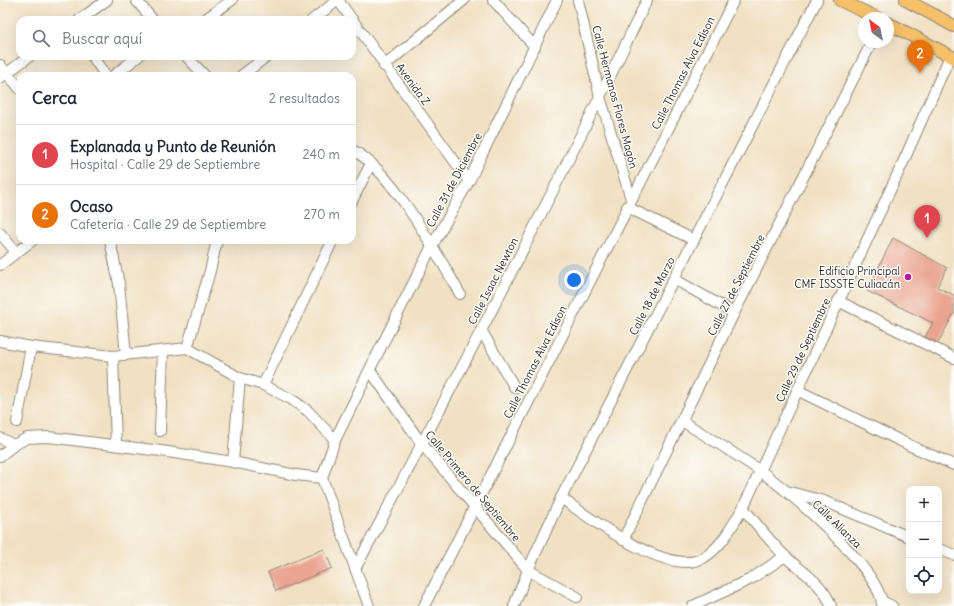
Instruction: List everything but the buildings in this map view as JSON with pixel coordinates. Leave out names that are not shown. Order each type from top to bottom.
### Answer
[{"type":"main road","points":[[840,0],[865,12]]},
{"type":"main road","points":[[906,0],[954,26]]},
{"type":"main road","points":[[894,26],[952,57]]},
{"type":"street","points":[[85,16],[107,0]]},
{"type":"street","points":[[136,0],[150,16]]},
{"type":"street","points":[[210,16],[232,0]]},
{"type":"street","points":[[317,16],[338,0]]},
{"type":"street","name":"Avenida Z","points":[[338,0],[349,16]]},
{"type":"street","points":[[384,66],[464,0]]},
{"type":"street","points":[[493,0],[535,47]]},
{"type":"street","name":"Calle 31 de Diciembre","points":[[322,478],[335,440],[432,246],[469,181],[557,0]]},
{"type":"street","name":"Calle Hermanos Flores Magón","points":[[578,0],[600,97],[629,203]]},
{"type":"street","name":"Calle Isaac Newton","points":[[355,569],[482,330],[600,97],[647,0]]},
{"type":"street","name":"Calle Thomas Alva Edison","points":[[424,606],[734,0]]},
{"type":"street","name":"Calle 18 de Marzo","points":[[514,606],[528,570],[561,498],[817,0]]},
{"type":"street","name":"Avenida Z","points":[[356,26],[469,181]]},
{"type":"street","name":"Calle 27 de Septiembre","points":[[623,540],[734,313],[869,48]]},
{"type":"street","name":"Calle 29 de Septiembre","points":[[623,540],[654,554],[681,562],[694,562],[703,558],[717,547],[729,532],[743,508],[952,57]]},
{"type":"street","points":[[16,85],[2,72],[23,60]]},
{"type":"street","points":[[95,60],[103,72]]},
{"type":"street","points":[[118,72],[134,60]]},
{"type":"street","points":[[190,60],[201,72]]},
{"type":"street","points":[[246,72],[262,60]]},
{"type":"street","points":[[356,152],[371,163],[382,174],[432,246],[460,294]]},
{"type":"street","points":[[357,178],[371,163]]},
{"type":"street","points":[[629,203],[694,240]]},
{"type":"street","points":[[0,233],[16,252]]},
{"type":"street","points":[[0,265],[27,244]]},
{"type":"street","points":[[111,244],[120,290],[126,355]]},
{"type":"street","points":[[187,348],[216,244]]},
{"type":"street","points":[[263,385],[331,244]]},
{"type":"street","points":[[674,279],[734,313]]},
{"type":"street","points":[[838,301],[954,358]]},
{"type":"street","points":[[482,330],[515,388]]},
{"type":"street","points":[[0,341],[31,347],[113,356],[187,348],[240,378],[263,385],[291,400],[308,411],[335,440]]},
{"type":"street","points":[[16,422],[31,347]]},
{"type":"street","points":[[160,431],[163,351]]},
{"type":"street","points":[[113,356],[116,445]]},
{"type":"street","name":"Calle Primero de Septiembre","points":[[370,370],[421,443],[528,570],[577,597]]},
{"type":"street","points":[[233,462],[240,378]]},
{"type":"street","points":[[798,390],[913,447],[954,465]]},
{"type":"street","name":"Calle Alianza","points":[[682,421],[760,471],[785,491],[857,560],[879,591],[882,604]]},
{"type":"street","points":[[0,456],[14,445],[27,438],[48,437],[233,462],[296,475],[322,478],[369,606]]},
{"type":"street","points":[[0,438],[14,445]]},
{"type":"street","points":[[785,491],[824,501],[906,536]]},
{"type":"street","points":[[561,498],[623,540]]},
{"type":"street","points":[[743,508],[785,556],[822,588],[828,596],[831,606]]},
{"type":"street","points":[[942,550],[954,555]]},
{"type":"street","points":[[693,606],[751,579],[785,556]]},
{"type":"street","points":[[882,604],[892,606]]},
{"type":"place","name":"Ocaso","points":[[920,73]]},
{"type":"place","name":"Explanada y Punto de Reunión","points":[[927,238]]},
{"type":"place","name":"Edificio Principal CMF ISSSTE Culiacán","points":[[908,277]]}]
